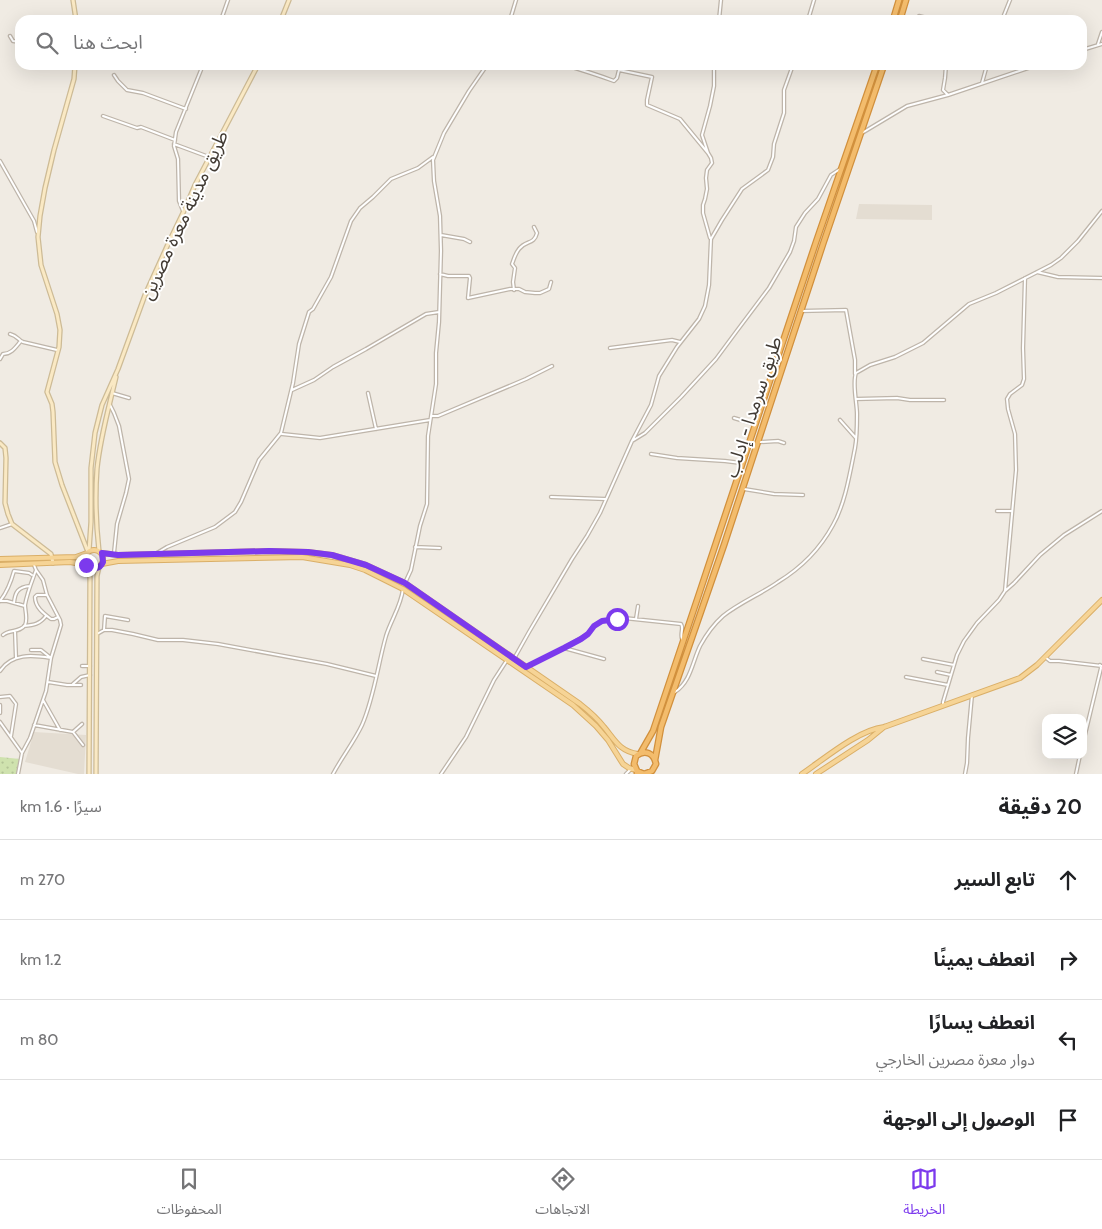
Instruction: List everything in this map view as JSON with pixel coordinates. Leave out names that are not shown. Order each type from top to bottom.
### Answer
[{"type":"highway","points":[[894,15],[899,0]]},
{"type":"highway","points":[[902,15],[906,0]]},
{"type":"highway","name":"طريق سرمدا - إدلب","points":[[639,753],[653,731],[875,70]]},
{"type":"highway","name":"طريق سرمدا - إدلب","points":[[655,760],[658,735],[882,70]]},
{"type":"highway","points":[[866,96],[872,98]]},
{"type":"highway","points":[[816,242],[823,244]]},
{"type":"highway","points":[[639,753],[650,753],[655,760],[655,766],[651,773],[644,774],[635,771],[634,762],[639,753]]},
{"type":"main road","points":[[73,0],[75,15]]},
{"type":"main road","points":[[283,15],[289,0]]},
{"type":"main road","points":[[75,70],[74,79],[45,188],[38,237],[41,265],[57,314],[60,330],[58,350],[46,392],[52,404],[55,462],[88,552],[85,558],[90,575],[89,774]]},
{"type":"main road","name":"طريق مدينة معرة مصرين","points":[[88,552],[91,522],[91,468],[95,433],[102,405],[118,369],[145,296],[195,185],[255,70]]},
{"type":"main road","name":"طريق مدينة معرة مصرين","points":[[100,552],[97,536],[96,482],[103,433],[118,369]]},
{"type":"main road","points":[[0,443],[5,448],[5,503],[12,524],[50,553],[53,560]]},
{"type":"main road","points":[[0,565],[34,564],[76,557],[94,550],[114,554],[308,552],[332,555],[359,563],[405,583],[526,667],[593,722],[623,764],[635,771]]},
{"type":"main road","points":[[96,774],[98,576],[104,559],[100,552]]},
{"type":"main road","points":[[0,559],[53,560],[94,568],[118,561],[302,557],[350,565],[365,570],[403,589],[507,660],[590,712],[604,726],[620,747],[628,752],[639,753]]},
{"type":"main road","points":[[802,774],[865,732],[884,727],[1020,678],[1045,657],[1102,600]]},
{"type":"main road","points":[[816,774],[868,740],[884,727]]},
{"type":"street","points":[[222,15],[228,0]]},
{"type":"street","points":[[512,15],[516,0]]},
{"type":"street","points":[[719,15],[721,0]]},
{"type":"street","points":[[810,15],[814,0]]},
{"type":"street","points":[[1004,15],[1010,0]]},
{"type":"street","points":[[1097,45],[1102,32]]},
{"type":"street","points":[[10,36],[15,41]]},
{"type":"street","points":[[1087,48],[1102,44]]},
{"type":"street","points":[[183,213],[179,201],[178,159],[174,142],[176,132],[201,70]]},
{"type":"street","points":[[405,583],[427,504],[428,436],[436,384],[441,252],[440,216],[432,160],[444,133],[484,70]]},
{"type":"street","points":[[514,659],[600,513],[632,441],[651,405],[660,376],[680,342],[699,318],[705,306],[708,285],[711,239],[703,213],[703,205],[707,189],[707,170],[712,163],[711,158],[680,119],[647,105],[652,77],[619,70],[617,78],[614,80],[585,70]]},
{"type":"street","points":[[708,153],[702,135],[715,82],[714,70]]},
{"type":"street","points":[[711,239],[742,190],[768,170],[784,113],[784,90],[791,70]]},
{"type":"street","points":[[946,70],[943,90],[948,95]]},
{"type":"street","points":[[982,83],[986,70]]},
{"type":"street","points":[[860,135],[907,106],[948,95],[1022,70]]},
{"type":"street","points":[[114,76],[127,90],[143,93],[186,109]]},
{"type":"street","points":[[103,116],[137,128],[141,127],[209,157]]},
{"type":"street","points":[[155,554],[166,547],[215,527],[235,512],[258,462],[281,434],[296,368],[299,344],[309,312],[317,303],[331,276],[352,221],[360,208],[391,179],[418,168],[434,157]]},
{"type":"street","points":[[0,161],[34,221],[38,237]]},
{"type":"street","points":[[632,441],[645,433],[716,359],[769,288],[790,252],[796,227],[818,199],[832,176],[842,168]]},
{"type":"street","points":[[855,376],[857,372],[870,365],[895,357],[923,343],[969,304],[1052,265],[1078,241],[1102,211]]},
{"type":"street","points":[[514,290],[514,268],[512,264],[514,256],[523,244],[536,238],[537,233],[534,227]]},
{"type":"street","points":[[440,235],[464,239],[470,242]]},
{"type":"street","points":[[1037,272],[1058,277],[1102,278]]},
{"type":"street","points":[[440,274],[470,276],[468,298],[519,289],[524,292],[540,293],[548,289],[551,282]]},
{"type":"street","points":[[1005,591],[1016,470],[1015,434],[1007,399],[1010,394],[1022,386],[1024,379],[1025,278]]},
{"type":"street","points":[[672,693],[680,688],[688,678],[700,646],[709,632],[723,617],[735,608],[779,582],[802,565],[822,544],[834,524],[842,503],[851,471],[856,438],[855,358],[846,310],[800,311]]},
{"type":"street","points":[[291,390],[314,380],[333,367],[426,314],[439,312]]},
{"type":"street","points":[[10,334],[17,336],[21,341],[58,350]]},
{"type":"street","points":[[610,348],[672,340],[680,342]]},
{"type":"street","points":[[0,359],[3,354],[13,350],[21,341]]},
{"type":"street","points":[[431,416],[438,416],[552,366]]},
{"type":"street","points":[[112,393],[130,398]]},
{"type":"street","points":[[368,393],[376,429]]},
{"type":"street","points":[[856,399],[944,400]]},
{"type":"street","points":[[110,405],[119,426],[129,480],[117,524],[114,554]]},
{"type":"street","points":[[734,418],[756,425]]},
{"type":"street","points":[[281,434],[320,438],[430,420]]},
{"type":"street","points":[[840,420],[856,438]]},
{"type":"street","points":[[757,443],[771,441],[784,443]]},
{"type":"street","points":[[651,454],[744,463]]},
{"type":"street","points":[[742,489],[774,494],[804,495]]},
{"type":"street","points":[[552,498],[605,499]]},
{"type":"street","points":[[997,511],[1012,511]]},
{"type":"street","points":[[944,706],[943,702],[957,655],[977,623],[1040,555],[1064,535],[1102,511]]},
{"type":"street","points":[[0,528],[12,524]]},
{"type":"street","points":[[415,547],[440,548]]},
{"type":"street","points":[[18,774],[22,753],[30,738],[43,700],[48,682],[51,658],[61,625],[47,595],[43,580],[34,564]]},
{"type":"street","points":[[24,626],[26,620],[25,606],[36,570]]},
{"type":"street","points":[[25,606],[0,601],[6,593],[14,572],[29,573],[33,577]]},
{"type":"street","points":[[22,581],[24,586]]},
{"type":"street","points":[[14,603],[16,593],[24,586],[30,586]]},
{"type":"street","points":[[333,774],[368,710],[390,625],[402,600],[403,589]]},
{"type":"street","points":[[47,595],[37,595],[35,602],[46,616],[52,619],[58,617]]},
{"type":"street","points":[[636,619],[638,606]]},
{"type":"street","points":[[3,635],[7,632],[19,630],[24,626],[37,624],[46,616]]},
{"type":"street","points":[[104,630],[106,616],[128,620]]},
{"type":"street","points":[[526,667],[588,634],[594,626],[602,621],[636,619],[681,624],[683,642]]},
{"type":"street","points":[[97,634],[104,630],[158,640],[183,640],[218,644],[327,664],[376,676]]},
{"type":"street","points":[[15,631],[16,658]]},
{"type":"street","points":[[564,648],[604,659]]},
{"type":"street","points":[[31,650],[43,650],[51,658]]},
{"type":"street","points":[[0,671],[16,658],[35,655],[51,658]]},
{"type":"street","points":[[1045,657],[1050,661],[1101,666],[1087,726]]},
{"type":"street","points":[[923,659],[954,665]]},
{"type":"street","points":[[441,774],[466,737],[494,680],[507,660]]},
{"type":"street","points":[[82,666],[90,666]]},
{"type":"street","points":[[937,672],[951,674]]},
{"type":"street","points":[[72,685],[80,678],[90,675]]},
{"type":"street","points":[[906,677],[948,685]]},
{"type":"street","points":[[48,682],[80,685]]},
{"type":"street","points":[[965,774],[972,695]]},
{"type":"street","points":[[0,697],[10,696],[16,704],[11,736]]},
{"type":"street","points":[[43,700],[60,730]]},
{"type":"street","points":[[0,705],[0,713]]},
{"type":"street","points":[[0,722],[22,753]]},
{"type":"street","points":[[73,732],[82,724]]},
{"type":"street","points":[[34,725],[73,732],[83,745]]},
{"type":"street","points":[[1076,774],[1079,759]]},
{"type":"street","points":[[626,774],[635,771]]},
{"type":"shaded area","points":[[859,204],[932,205],[932,220],[856,219]]},
{"type":"shaded area","points":[[34,732],[86,735],[84,774],[25,762]]},
{"type":"green space","points":[[0,757],[20,759],[17,774],[0,774]]},
{"type":"route","points":[[86,565],[94,568],[99,567],[104,559],[102,553],[118,555],[269,551],[332,555],[366,565],[405,583],[526,667],[581,639],[602,621],[617,619]]}]
